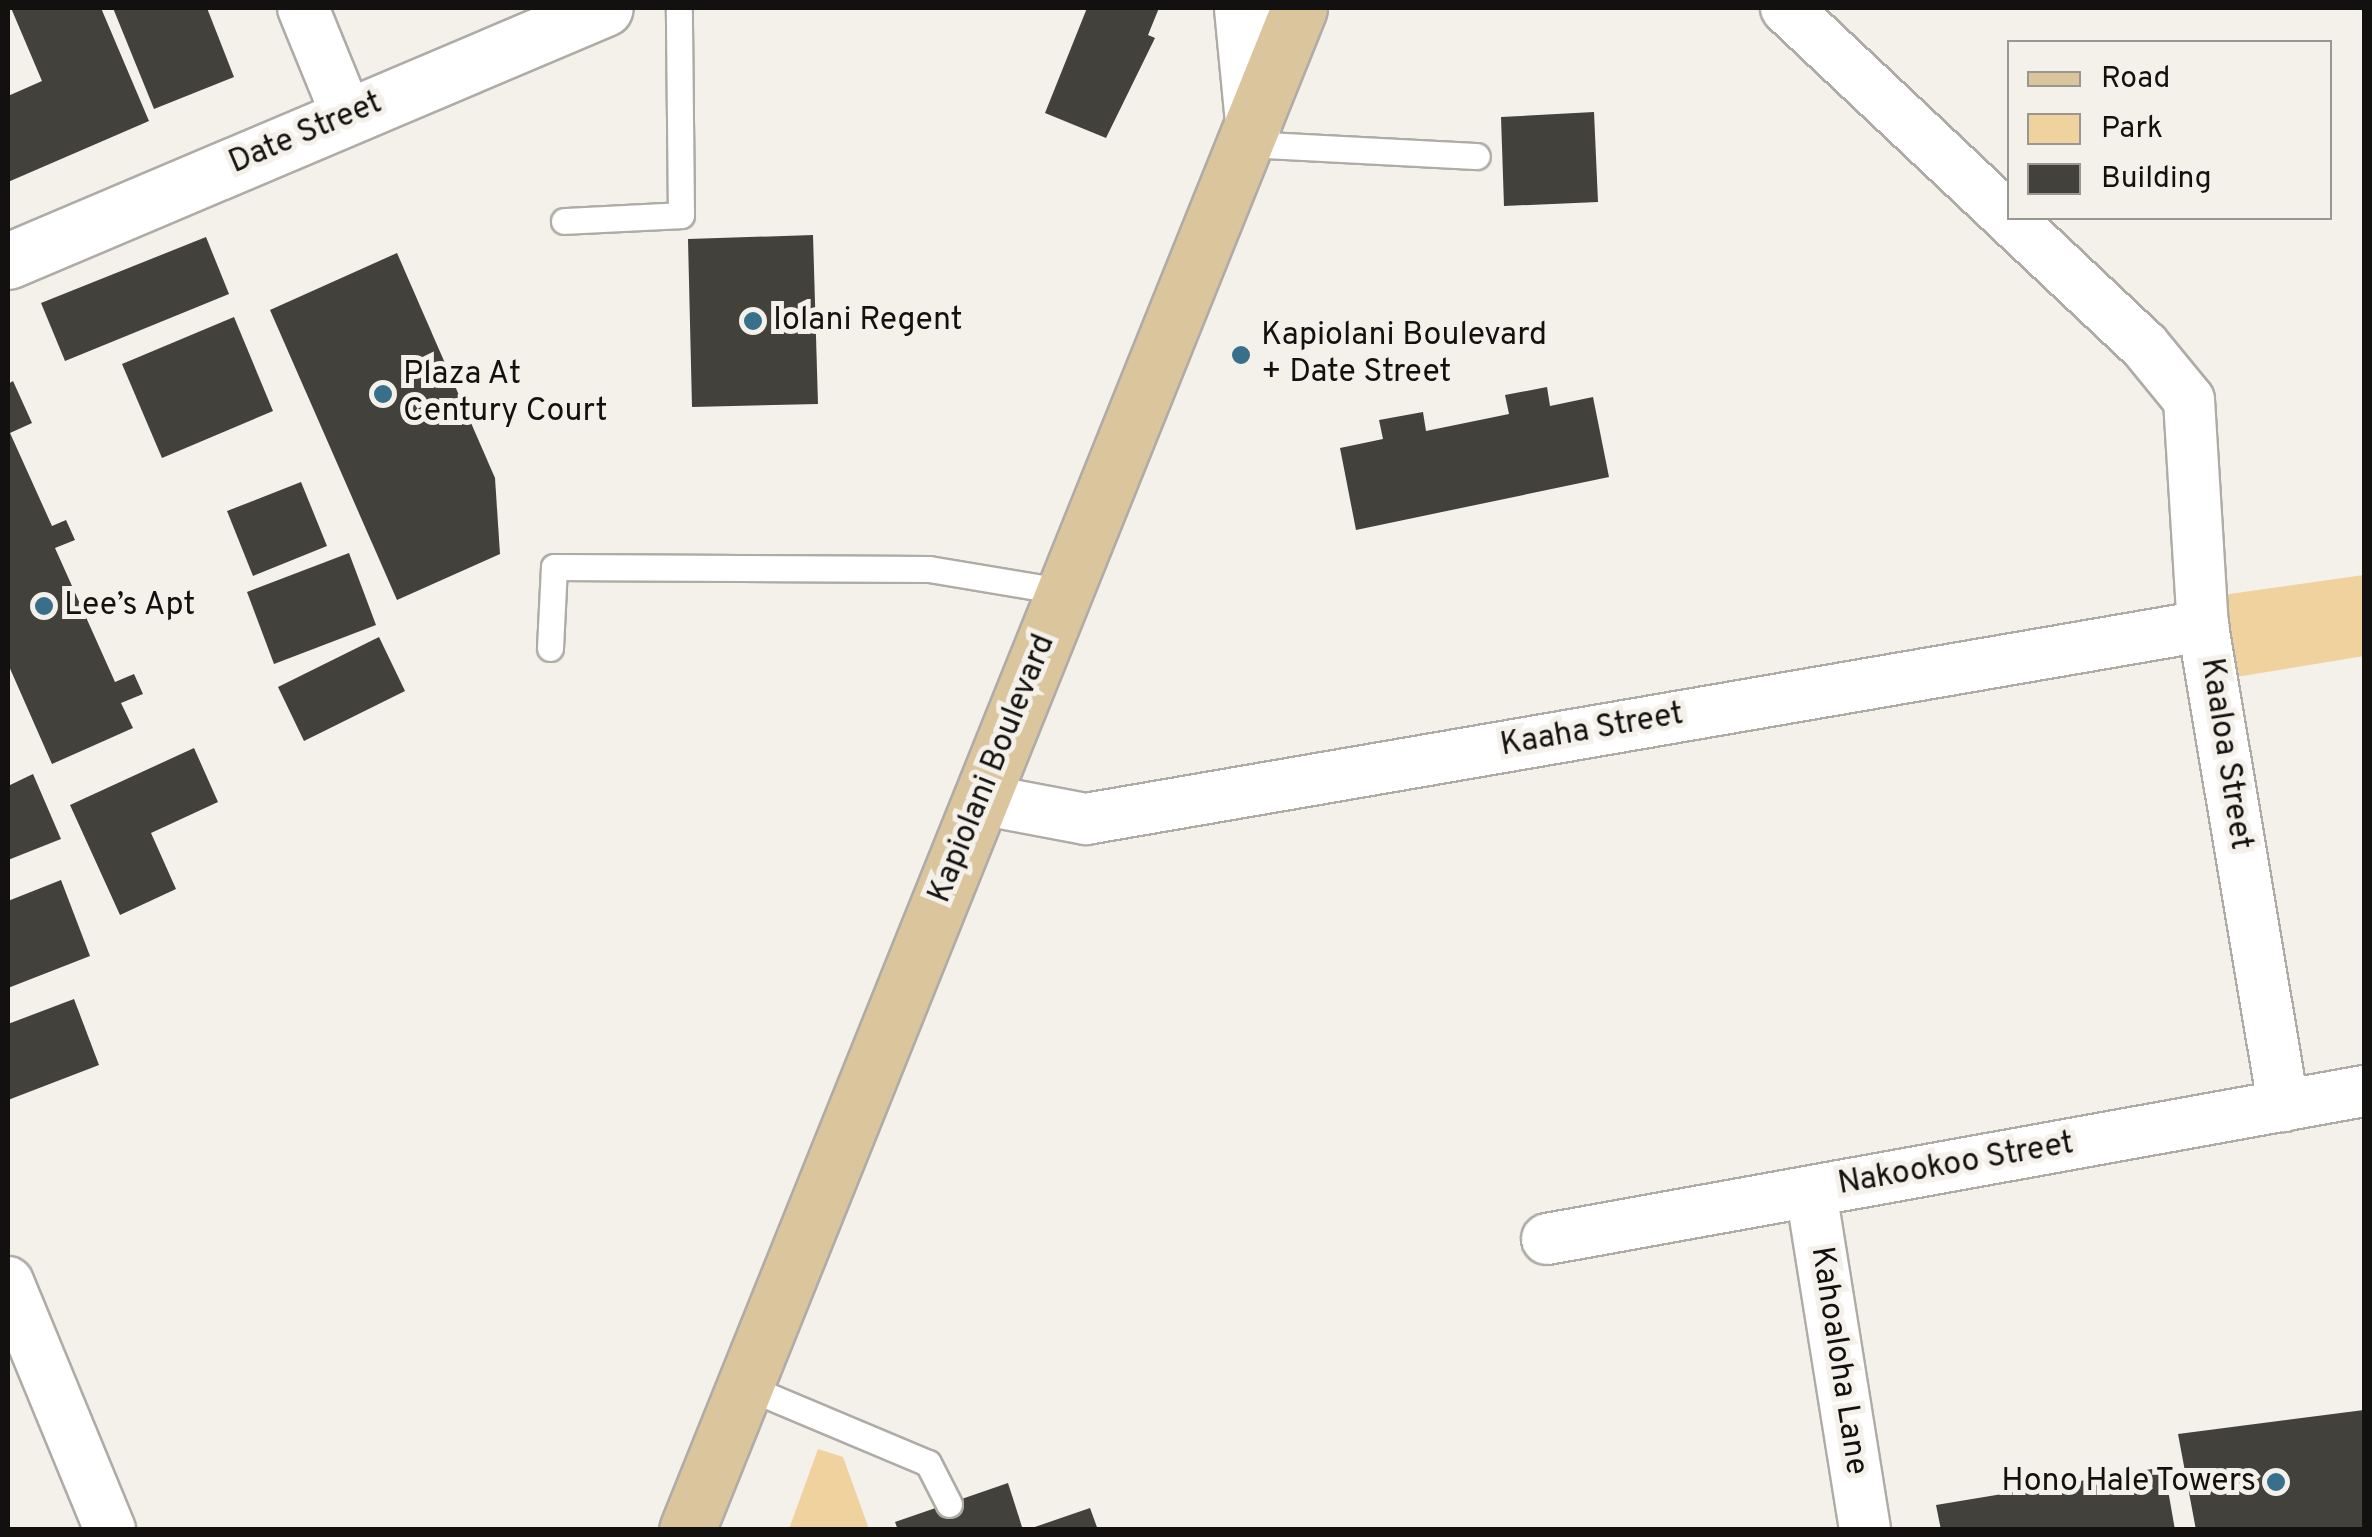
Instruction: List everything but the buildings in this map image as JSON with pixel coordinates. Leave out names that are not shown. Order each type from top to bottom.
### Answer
[{"type":"main road","name":"Kapiolani Boulevard","points":[[687,1530],[1299,8]]},
{"type":"street","points":[[303,8],[347,116]]},
{"type":"street","name":"Date Street","points":[[8,261],[605,8]]},
{"type":"street","points":[[1242,8],[1249,133]]},
{"type":"street","name":"Kaaloa Street","points":[[1786,8],[2007,216]]},
{"type":"street","name":"Kaaloa Street","points":[[2011,220],[2144,345],[2189,400],[2203,626],[2284,1106]]},
{"type":"street","name":"Kaaha Street","points":[[980,799],[1086,819],[2203,626]]},
{"type":"street","name":"Nakookoo Street","points":[[1547,1239],[2364,1091]]},
{"type":"street","name":"Kahoaloha Lane","points":[[1811,1192],[1865,1530]]},
{"type":"street","points":[[8,1282],[110,1530]]},
{"type":"lane","points":[[564,221],[681,215],[679,8]]},
{"type":"lane","points":[[1249,133],[1477,156]]},
{"type":"lane","points":[[550,648],[554,567],[929,569],[1066,592]]},
{"type":"lane","points":[[747,1387],[928,1463],[950,1504]]},
{"type":"green space","points":[[2364,575],[2364,656],[2230,678],[2215,596]]},
{"type":"green space","points":[[818,1449],[843,1457],[869,1529],[789,1529]]},
{"type":"place","name":"Iolani Regent","points":[[753,321]]},
{"type":"place","name":"Kapiolani Boulevard + Date Street","points":[[1241,355]]},
{"type":"place","name":"Plaza At Century Court","points":[[383,394]]},
{"type":"place","name":"Lee’s Apt","points":[[44,606]]},
{"type":"place","name":"Hono Hale Towers","points":[[2276,1482]]}]
